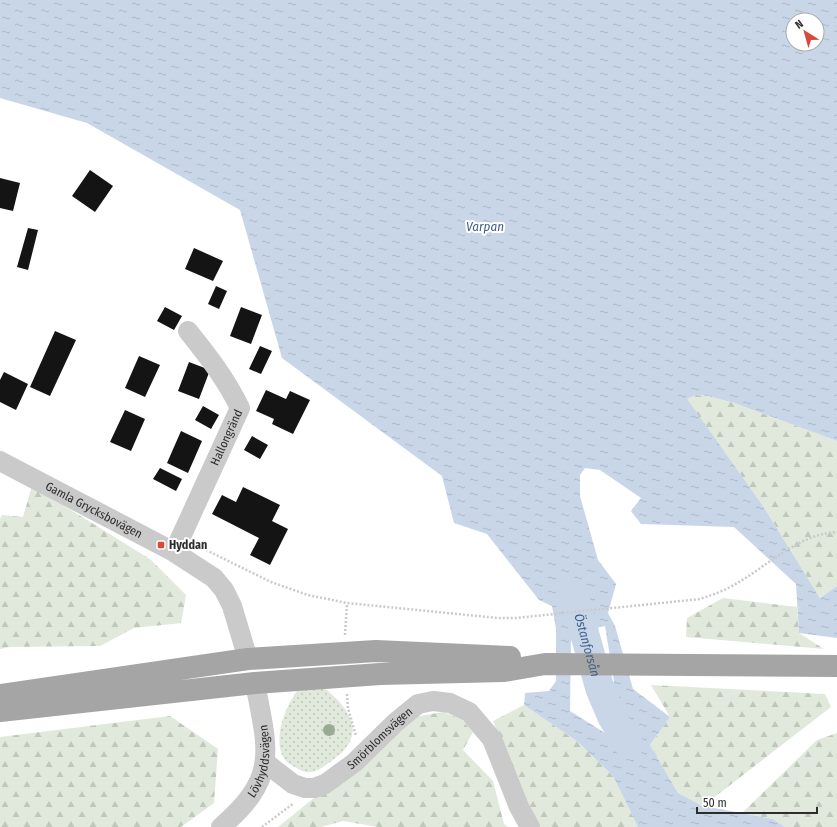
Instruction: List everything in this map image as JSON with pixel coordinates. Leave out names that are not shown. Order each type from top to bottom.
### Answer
[{"type":"main road","points":[[0,695],[248,658],[376,651],[516,658],[545,664]]},
{"type":"main road","points":[[248,658],[255,683]]},
{"type":"main road","points":[[0,711],[255,683],[380,674],[504,671],[545,664],[837,666]]},
{"type":"street","name":"Hallongränd","points":[[174,552],[240,408],[230,387],[219,370],[188,331]]},
{"type":"street","name":"Gamla Grycksbovägen","points":[[0,461],[174,552],[214,578],[224,590],[232,606],[248,658]]},
{"type":"street","name":"Lövhyddsvägen","points":[[221,827],[239,811],[254,793],[262,779],[266,763],[264,730],[255,683]]},
{"type":"street","name":"Smörblomsvägen","points":[[305,788],[314,788],[325,784],[364,753],[396,722],[418,704],[433,701],[450,703],[469,712],[492,739],[519,807],[530,827]]},
{"type":"street","points":[[266,763],[288,782],[305,788]]},
{"type":"path","points":[[345,638],[348,603],[498,618],[544,615],[700,599],[726,589],[799,542],[824,533],[837,532]]},
{"type":"path","points":[[347,693],[351,720],[358,744],[364,753]]},
{"type":"path","points":[[262,827],[296,801],[305,788]]},
{"type":"green space","points":[[696,395],[708,396],[734,403],[837,441],[837,586],[820,598],[763,506],[686,399]]},
{"type":"green space","points":[[32,486],[150,559],[186,595],[181,623],[134,628],[100,646],[10,647],[0,649],[0,519],[2,515],[23,517]]},
{"type":"green space","points":[[723,598],[797,607],[799,633],[824,649],[686,637],[687,618]]},
{"type":"green space","points":[[651,685],[825,694],[831,707],[703,806],[678,793],[650,745],[670,717]]},
{"type":"green space","points":[[323,687],[341,704],[351,722],[353,731],[350,741],[344,750],[334,759],[316,771],[306,772],[285,760],[279,741],[280,730],[287,708],[297,691]]},
{"type":"green space","points":[[524,705],[578,742],[613,776],[638,827],[538,827],[529,811],[493,721]]},
{"type":"green space","points":[[443,712],[461,719],[473,732],[463,750],[493,781],[504,824],[508,827],[378,827],[343,821],[321,827],[278,827],[414,717]]},
{"type":"green space","points":[[170,716],[218,749],[214,803],[181,827],[0,827],[0,737]]},
{"type":"green space","points":[[837,733],[837,827],[785,827],[773,819],[742,813],[817,740]]},
{"type":"water","name":"Varpan","points":[[0,0],[837,0],[837,441],[734,403],[708,396],[696,395],[687,399],[763,506],[820,598],[837,586],[837,638],[799,633],[796,584],[734,527],[641,524],[631,511],[641,498],[600,470],[585,468],[580,475],[580,496],[598,560],[616,584],[608,613],[615,626],[633,689],[670,717],[650,745],[678,793],[703,806],[773,819],[785,827],[638,827],[613,776],[578,742],[524,705],[525,693],[549,691],[556,681],[556,629],[552,606],[539,600],[487,534],[454,523],[442,476],[282,358],[240,210],[87,123],[0,98]],"holes":[[[605,626],[614,681],[607,698],[613,738],[570,711],[571,633]]]},
{"type":"building","points":[[90,170],[113,186],[95,212],[72,196]]},
{"type":"building","points":[[0,178],[20,183],[13,211],[0,208]]},
{"type":"building","points":[[28,228],[38,230],[28,270],[17,267]]},
{"type":"building","points":[[194,248],[223,261],[213,281],[185,269]]},
{"type":"building","points":[[216,286],[227,291],[219,309],[208,304]]},
{"type":"building","points":[[165,307],[182,316],[174,330],[157,321]]},
{"type":"building","points":[[241,307],[262,315],[251,344],[230,336]]},
{"type":"building","points":[[55,331],[76,340],[50,396],[30,387]]},
{"type":"building","points":[[260,346],[272,351],[261,374],[249,369]]},
{"type":"building","points":[[139,356],[160,365],[145,397],[125,388]]},
{"type":"building","points":[[189,362],[210,370],[199,399],[178,391]]},
{"type":"building","points":[[4,372],[28,384],[16,410],[0,402],[0,380]]},
{"type":"building","points":[[266,390],[286,399],[290,391],[310,400],[293,434],[272,424],[274,419],[256,411]]},
{"type":"building","points":[[203,406],[219,415],[211,429],[195,420]]},
{"type":"building","points":[[125,410],[145,419],[131,451],[110,442]]},
{"type":"building","points":[[181,431],[202,441],[188,473],[167,463]]},
{"type":"building","points":[[252,436],[268,445],[260,459],[244,450]]},
{"type":"building","points":[[160,468],[182,479],[176,491],[153,479]]},
{"type":"building","points":[[243,487],[280,505],[272,521],[288,529],[270,565],[250,555],[259,538],[212,514],[222,495],[236,502]]},
{"type":"waterway","name":"Östanforsån","points":[[573,592],[600,689],[612,717],[629,745]]},
{"type":"place","name":"Hyddan","points":[[161,545]]}]
